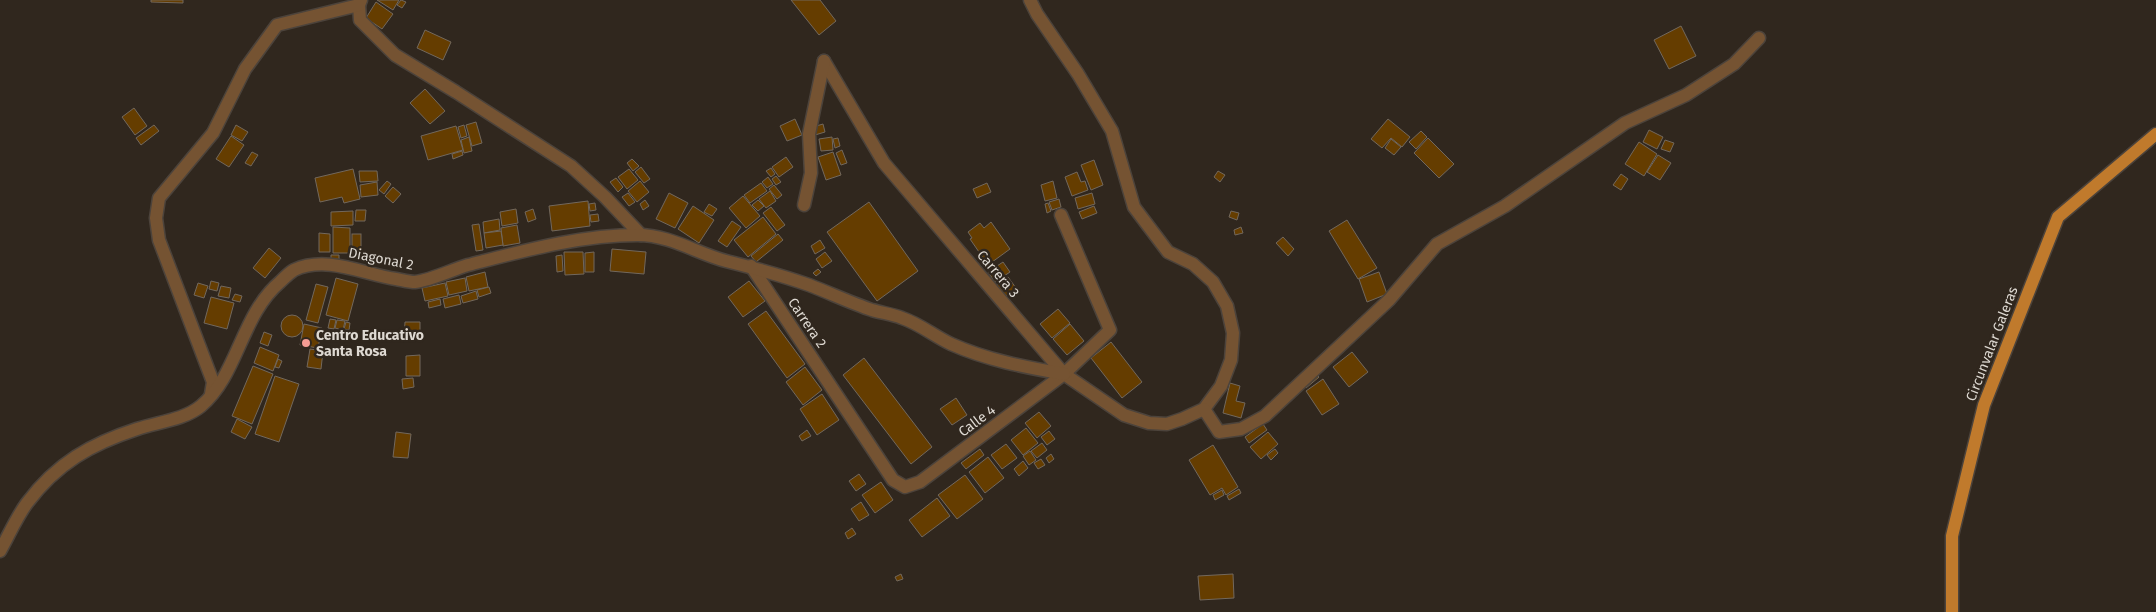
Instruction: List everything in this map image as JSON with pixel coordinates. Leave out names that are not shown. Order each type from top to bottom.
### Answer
[{"type":"main road","name":"Circunvalar Galeras","points":[[1952,612],[1952,536],[1984,405],[2058,217],[2156,134]]},
{"type":"street","points":[[1030,0],[1112,131],[1134,207],[1168,252],[1193,264],[1213,282],[1227,306],[1233,333],[1231,360],[1221,386],[1204,409],[1219,432],[1241,429],[1265,416],[1389,300],[1437,244],[1505,206],[1625,123],[1694,90],[1734,64],[1758,38]]},
{"type":"street","points":[[211,396],[213,382],[159,240],[156,218],[159,198],[213,133],[245,69],[277,25],[360,2],[360,20],[395,55],[572,166],[606,196],[641,235],[676,241],[723,260],[752,266],[873,310],[901,317],[925,327],[947,342],[978,355],[1010,365],[1064,374]]},
{"type":"street","name":"Carrera 3","points":[[804,205],[811,173],[809,134],[824,61],[884,164],[1064,374],[1124,415],[1149,423],[1166,424],[1204,409]]},
{"type":"street","name":"Calle 4","points":[[905,487],[920,482],[1064,374],[1110,330],[1061,215]]},
{"type":"street","name":"Diagonal 2","points":[[0,551],[27,503],[57,469],[78,454],[106,440],[138,428],[184,415],[199,407],[211,396],[229,368],[246,327],[257,308],[274,286],[293,270],[315,265],[347,267],[387,278],[413,282],[560,243],[641,235]]},
{"type":"street","name":"Carrera 2","points":[[752,266],[893,480],[905,487]]},
{"type":"building","points":[[151,0],[183,0],[183,3],[151,2]]},
{"type":"building","points":[[377,0],[399,0],[393,10]]},
{"type":"building","points":[[401,0],[406,2],[402,8],[397,5]]},
{"type":"building","points":[[791,0],[820,0],[836,21],[819,35]]},
{"type":"building","points":[[376,2],[393,14],[382,29],[366,18]]},
{"type":"building","points":[[1681,26],[1696,56],[1669,69],[1654,40]]},
{"type":"building","points":[[425,30],[451,42],[443,60],[417,48]]},
{"type":"building","points":[[425,89],[445,111],[430,124],[410,103]]},
{"type":"building","points":[[134,108],[147,126],[135,135],[122,117]]},
{"type":"building","points":[[795,119],[802,135],[787,141],[780,126]]},
{"type":"building","points":[[1388,119],[1410,137],[1402,147],[1391,138],[1382,148],[1371,139]]},
{"type":"building","points":[[476,122],[482,143],[472,146],[466,125]]},
{"type":"building","points":[[823,124],[825,132],[815,135],[813,127]]},
{"type":"building","points":[[154,125],[159,131],[141,145],[136,138]]},
{"type":"building","points":[[236,125],[248,132],[242,141],[231,135]]},
{"type":"building","points":[[464,125],[467,136],[461,138],[458,127]]},
{"type":"building","points":[[456,126],[463,150],[428,160],[421,136]]},
{"type":"building","points":[[1649,130],[1663,137],[1657,149],[1643,142]]},
{"type":"building","points":[[1421,131],[1427,137],[1416,149],[1409,142]]},
{"type":"building","points":[[231,136],[244,145],[229,167],[216,159]]},
{"type":"building","points":[[469,137],[472,151],[464,153],[461,140]]},
{"type":"building","points":[[832,137],[833,150],[821,151],[819,139]]},
{"type":"building","points":[[838,138],[840,146],[835,148],[833,139]]},
{"type":"building","points":[[1428,138],[1454,164],[1439,178],[1414,153]]},
{"type":"building","points":[[1391,139],[1401,147],[1394,155],[1385,148]]},
{"type":"building","points":[[1665,140],[1674,143],[1670,152],[1661,149]]},
{"type":"building","points":[[1639,142],[1657,154],[1644,176],[1625,164]]},
{"type":"building","points":[[842,150],[847,163],[841,165],[836,153]]},
{"type":"building","points":[[462,151],[463,155],[453,159],[452,154]]},
{"type":"building","points":[[252,152],[258,155],[251,166],[245,163]]},
{"type":"building","points":[[833,152],[841,175],[826,180],[818,157]]},
{"type":"building","points":[[1658,155],[1671,163],[1660,180],[1647,172]]},
{"type":"building","points":[[786,157],[793,167],[779,177],[772,167]]},
{"type":"building","points":[[632,159],[639,166],[633,171],[627,163]]},
{"type":"building","points":[[1094,160],[1103,185],[1091,190],[1081,165]]},
{"type":"building","points":[[641,167],[650,179],[644,183],[635,172]]},
{"type":"building","points":[[771,168],[775,174],[771,177],[766,171]]},
{"type":"building","points":[[353,169],[360,199],[344,203],[342,197],[320,202],[315,178]]},
{"type":"building","points":[[629,169],[638,180],[627,189],[618,177]]},
{"type":"building","points":[[359,171],[377,171],[378,181],[360,182]]},
{"type":"building","points":[[1218,171],[1225,175],[1220,182],[1214,177]]},
{"type":"building","points":[[1077,172],[1081,182],[1085,181],[1088,190],[1072,196],[1065,177]]},
{"type":"building","points":[[1621,174],[1628,179],[1621,190],[1613,185]]},
{"type":"building","points":[[776,176],[781,182],[776,185],[772,179]]},
{"type":"building","points":[[768,177],[773,184],[767,188],[762,182]]},
{"type":"building","points":[[616,178],[623,187],[618,192],[610,182]]},
{"type":"building","points":[[387,181],[391,184],[384,194],[379,190]]},
{"type":"building","points":[[640,181],[649,192],[637,202],[628,191]]},
{"type":"building","points":[[1053,181],[1057,198],[1045,201],[1041,185]]},
{"type":"building","points":[[377,182],[378,195],[361,197],[360,185]]},
{"type":"building","points":[[761,183],[767,191],[750,203],[744,195]]},
{"type":"building","points":[[987,183],[991,192],[977,198],[973,189]]},
{"type":"building","points":[[774,185],[782,195],[777,199],[769,189]]},
{"type":"building","points":[[393,187],[401,194],[393,203],[385,196]]},
{"type":"building","points":[[770,191],[776,201],[766,208],[759,199]]},
{"type":"building","points":[[628,193],[635,202],[629,206],[622,197]]},
{"type":"building","points":[[669,193],[688,203],[675,228],[656,219]]},
{"type":"building","points":[[1092,193],[1095,204],[1078,209],[1075,198]]},
{"type":"building","points":[[743,196],[760,216],[746,228],[729,208]]},
{"type":"building","points":[[1059,199],[1061,207],[1052,210],[1049,202]]},
{"type":"building","points":[[645,200],[649,206],[643,210],[640,204]]},
{"type":"building","points":[[758,200],[764,206],[758,211],[752,205]]},
{"type":"building","points":[[588,201],[590,226],[552,231],[549,206]]},
{"type":"building","points":[[869,202],[918,271],[877,301],[827,232]]},
{"type":"building","points":[[595,203],[596,210],[590,211],[589,204]]},
{"type":"building","points":[[1048,203],[1051,211],[1047,213],[1045,204]]},
{"type":"building","points":[[709,204],[717,209],[712,216],[704,212]]},
{"type":"building","points":[[693,206],[714,220],[699,243],[678,229]]},
{"type":"building","points":[[1094,206],[1097,213],[1082,219],[1079,212]]},
{"type":"building","points":[[771,207],[785,225],[777,231],[763,213]]},
{"type":"building","points":[[516,209],[518,223],[502,226],[500,212]]},
{"type":"building","points":[[533,209],[536,219],[528,222],[525,212]]},
{"type":"building","points":[[356,210],[366,210],[365,221],[355,221]]},
{"type":"building","points":[[353,211],[353,225],[331,226],[331,212]]},
{"type":"building","points":[[1231,211],[1239,213],[1237,220],[1229,217]]},
{"type":"building","points":[[598,214],[599,221],[591,222],[590,215]]},
{"type":"building","points":[[763,217],[776,234],[748,257],[734,240]]},
{"type":"building","points":[[499,219],[500,230],[484,233],[483,222]]},
{"type":"building","points":[[1347,220],[1377,268],[1358,279],[1329,231]]},
{"type":"building","points":[[732,221],[741,227],[727,247],[718,241]]},
{"type":"building","points":[[991,222],[1010,249],[988,265],[970,239],[972,238],[968,232],[980,223],[984,228]]},
{"type":"building","points":[[479,224],[483,250],[476,251],[472,225]]},
{"type":"building","points":[[517,225],[520,243],[503,246],[501,228]]},
{"type":"building","points":[[333,227],[350,228],[350,253],[333,253]]},
{"type":"building","points":[[1241,227],[1243,233],[1235,235],[1234,230]]},
{"type":"building","points":[[501,231],[503,245],[486,248],[484,233]]},
{"type":"building","points":[[319,233],[330,234],[330,252],[319,252]]},
{"type":"building","points":[[352,234],[361,234],[361,250],[352,250]]},
{"type":"building","points":[[778,234],[783,240],[756,262],[751,256]]},
{"type":"building","points":[[1283,237],[1294,249],[1288,256],[1276,243]]},
{"type":"building","points":[[820,240],[825,248],[815,254],[811,246]]},
{"type":"building","points":[[269,248],[281,258],[265,278],[253,268]]},
{"type":"building","points":[[612,249],[646,252],[644,274],[610,271]]},
{"type":"building","points":[[564,252],[583,252],[584,274],[565,275]]},
{"type":"building","points":[[594,252],[594,272],[585,272],[585,253]]},
{"type":"building","points":[[825,252],[832,261],[822,268],[816,259]]},
{"type":"building","points":[[331,255],[339,255],[339,261],[331,262]]},
{"type":"building","points":[[562,255],[563,271],[557,272],[556,256]]},
{"type":"building","points":[[1003,262],[1010,272],[995,282],[988,272]]},
{"type":"building","points":[[818,269],[821,272],[816,276],[813,273]]},
{"type":"building","points":[[485,272],[488,287],[469,291],[466,277]]},
{"type":"building","points":[[1379,272],[1387,294],[1367,302],[1359,279]]},
{"type":"building","points":[[1008,277],[1016,288],[1005,297],[996,286]]},
{"type":"building","points":[[336,278],[358,284],[348,321],[326,315]]},
{"type":"building","points":[[465,278],[467,291],[449,295],[446,282]]},
{"type":"building","points":[[211,281],[219,283],[217,291],[209,289]]},
{"type":"building","points":[[749,281],[765,301],[743,317],[728,297]]},
{"type":"building","points":[[198,283],[208,286],[204,298],[194,295]]},
{"type":"building","points":[[445,283],[448,296],[425,301],[422,288]]},
{"type":"building","points":[[316,284],[328,287],[318,323],[306,320]]},
{"type":"building","points":[[221,286],[231,288],[229,298],[218,296]]},
{"type":"building","points":[[489,287],[491,293],[479,297],[477,290]]},
{"type":"building","points":[[476,291],[478,299],[463,303],[461,296]]},
{"type":"building","points":[[235,294],[242,296],[240,302],[232,300]]},
{"type":"building","points":[[459,295],[461,304],[445,308],[443,299]]},
{"type":"building","points":[[211,297],[234,303],[227,329],[204,323]]},
{"type":"building","points":[[440,299],[441,305],[429,308],[428,302]]},
{"type":"building","points":[[1058,309],[1070,323],[1052,338],[1040,324]]},
{"type":"building","points":[[766,311],[805,364],[787,378],[748,324]]},
{"type":"building","points":[[292,315],[302,322],[303,326],[296,336],[292,337],[282,330],[281,326],[288,316]]},
{"type":"building","points":[[330,319],[336,320],[334,329],[328,328]]},
{"type":"building","points":[[337,320],[345,321],[343,330],[335,328]]},
{"type":"building","points":[[346,322],[350,323],[349,330],[344,329]]},
{"type":"building","points":[[405,322],[420,322],[420,338],[404,338]]},
{"type":"building","points":[[304,324],[322,328],[318,348],[300,345]]},
{"type":"building","points":[[1070,324],[1084,341],[1067,355],[1053,339]]},
{"type":"building","points":[[264,332],[272,335],[268,346],[260,343]]},
{"type":"building","points":[[1111,342],[1142,382],[1122,398],[1091,358]]},
{"type":"building","points":[[260,347],[279,355],[273,371],[254,363]]},
{"type":"building","points":[[310,349],[323,351],[321,369],[307,367]]},
{"type":"building","points":[[1352,352],[1368,372],[1349,387],[1333,367]]},
{"type":"building","points":[[420,355],[420,376],[406,376],[406,356]]},
{"type":"building","points":[[864,358],[932,447],[911,464],[843,375]]},
{"type":"building","points":[[278,359],[282,361],[279,368],[275,367]]},
{"type":"building","points":[[253,366],[273,374],[252,424],[232,416]]},
{"type":"building","points":[[805,367],[822,390],[803,405],[786,382]]},
{"type":"building","points":[[1316,374],[1319,377],[1306,388],[1303,384]]},
{"type":"building","points":[[275,376],[299,384],[279,442],[255,434]]},
{"type":"building","points":[[413,378],[414,387],[403,389],[402,379]]},
{"type":"building","points":[[1323,379],[1339,404],[1322,415],[1306,391]]},
{"type":"building","points":[[1230,383],[1240,386],[1236,401],[1245,403],[1241,418],[1223,413]]},
{"type":"building","points":[[822,394],[839,420],[817,435],[800,409]]},
{"type":"building","points":[[956,398],[967,415],[952,425],[940,409]]},
{"type":"building","points":[[1039,412],[1051,426],[1037,438],[1025,423]]},
{"type":"building","points":[[237,419],[252,427],[245,439],[231,432]]},
{"type":"building","points":[[1263,424],[1267,430],[1249,443],[1245,437]]},
{"type":"building","points":[[1026,428],[1038,443],[1023,455],[1011,440]]},
{"type":"building","points":[[807,430],[811,436],[802,441],[799,436]]},
{"type":"building","points":[[1049,431],[1055,439],[1047,445],[1041,437]]},
{"type":"building","points":[[396,432],[411,434],[408,458],[393,457]]},
{"type":"building","points":[[1268,432],[1278,444],[1261,459],[1250,447]]},
{"type":"building","points":[[1042,443],[1047,450],[1037,458],[1031,451]]},
{"type":"building","points":[[1006,444],[1017,458],[1002,469],[991,455]]},
{"type":"building","points":[[1213,445],[1238,487],[1226,495],[1222,488],[1210,495],[1189,460]]},
{"type":"building","points":[[980,449],[984,455],[966,469],[961,463]]},
{"type":"building","points":[[1275,449],[1278,453],[1271,460],[1267,455]]},
{"type":"building","points":[[1030,451],[1036,460],[1029,465],[1023,456]]},
{"type":"building","points":[[1051,454],[1054,459],[1049,463],[1046,458]]},
{"type":"building","points":[[988,457],[1004,478],[985,493],[969,472]]},
{"type":"building","points":[[1041,459],[1045,465],[1038,469],[1034,463]]},
{"type":"building","points":[[1023,461],[1028,468],[1019,476],[1014,469]]},
{"type":"building","points":[[859,474],[866,484],[856,491],[849,481]]},
{"type":"building","points":[[965,475],[983,499],[957,519],[938,495]]},
{"type":"building","points":[[881,482],[893,500],[875,513],[862,495]]},
{"type":"building","points":[[1239,489],[1241,493],[1229,500],[1227,496]]},
{"type":"building","points":[[1222,490],[1224,495],[1215,500],[1213,495]]},
{"type":"building","points":[[937,498],[950,516],[922,537],[909,520]]},
{"type":"building","points":[[861,502],[869,515],[859,521],[851,509]]},
{"type":"building","points":[[852,528],[856,534],[848,539],[845,533]]},
{"type":"building","points":[[901,574],[903,579],[897,581],[895,577]]},
{"type":"building","points":[[1233,574],[1234,598],[1200,600],[1198,576]]},
{"type":"place","name":"Centro Educativo Santa Rosa","points":[[306,343]]}]
